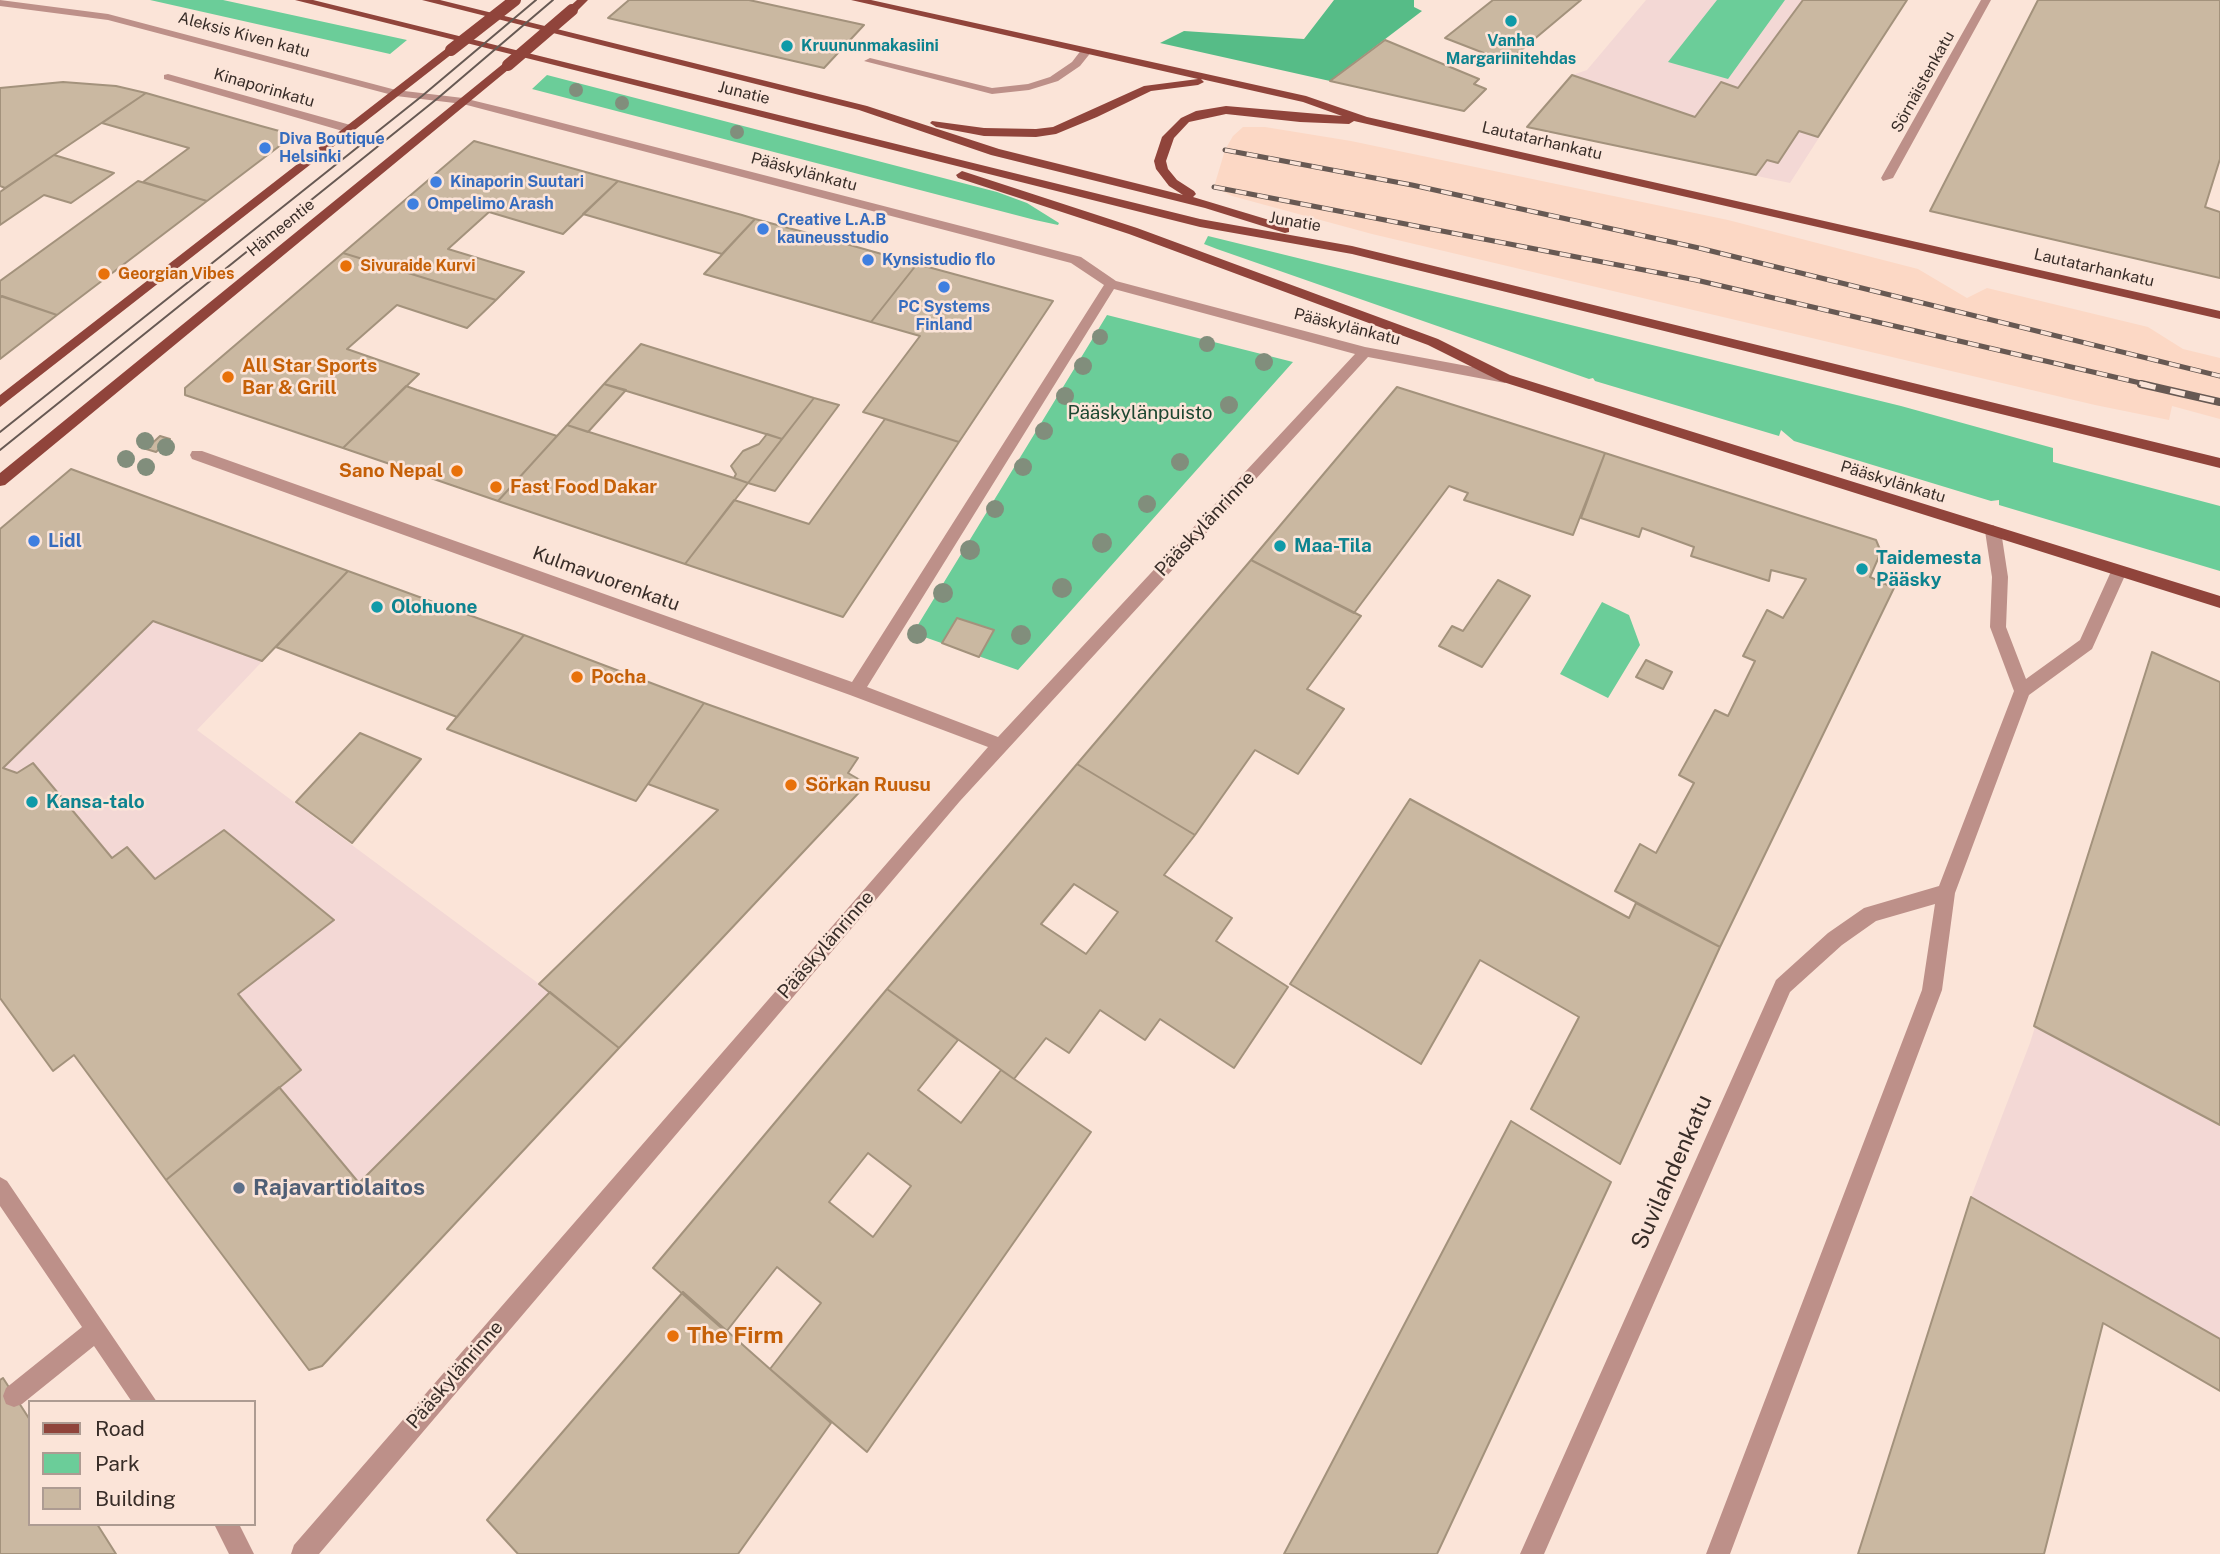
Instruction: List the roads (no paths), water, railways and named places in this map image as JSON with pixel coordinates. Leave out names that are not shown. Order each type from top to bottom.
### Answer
[{"type":"main road","name":"Junatie","points":[[300,0],[1200,223],[1352,250]]},
{"type":"main road","name":"Junatie","points":[[427,0],[863,108],[995,152],[1209,205],[1352,250]]},
{"type":"main road","name":"Hämeentie","points":[[0,402],[515,0]]},
{"type":"main road","name":"Hämeentie","points":[[0,481],[508,65],[583,0]]},
{"type":"main road","name":"Lautatarhankatu","points":[[856,0],[1306,99],[1363,120],[2220,314]]},
{"type":"main road","points":[[863,108],[984,132],[1036,133],[1056,130],[1148,88],[1170,83],[1223,81]]},
{"type":"main road","points":[[1209,205],[1178,188],[1162,169],[1160,161],[1164,146],[1178,125],[1185,120],[1196,115],[1226,110],[1300,118],[1363,120]]},
{"type":"main road","points":[[803,126],[1133,231],[1433,342],[1505,378]]},
{"type":"main road","points":[[1352,250],[2220,463]]},
{"type":"main road","name":"Pääskylänkatu","points":[[1505,378],[2220,602]]},
{"type":"street","name":"Sörnäistenkatu","points":[[1887,178],[1986,0]]},
{"type":"street","name":"Aleksis Kiven katu","points":[[0,3],[95,15],[148,26],[396,93],[463,101]]},
{"type":"street","points":[[870,61],[992,92],[1029,87],[1054,79],[1076,64],[1086,51]]},
{"type":"street","name":"Kinaporinkatu","points":[[168,77],[350,129]]},
{"type":"street","name":"Pääskylänkatu","points":[[463,101],[1076,260],[1111,284],[1365,352],[1505,378]]},
{"type":"street","points":[[856,690],[1111,284]]},
{"type":"street","name":"Pääskylänrinne","points":[[303,1554],[1000,745],[1365,352]]},
{"type":"street","name":"Kulmavuorenkatu","points":[[197,455],[856,690],[1000,745]]},
{"type":"street","points":[[1993,531],[2000,577],[1998,627],[2021,691]]},
{"type":"street","points":[[1718,1554],[1932,990],[1946,893],[2021,691],[2086,644],[2119,570]]},
{"type":"street","name":"Suvilahdenkatu","points":[[1532,1554],[1783,986],[1835,939],[1871,914],[1946,893]]},
{"type":"street","points":[[0,1188],[145,1400]]},
{"type":"street","points":[[14,1396],[96,1329]]},
{"type":"street","points":[[227,1526],[242,1554]]},
{"type":"tram line","points":[[0,432],[422,96],[536,0]]},
{"type":"tram line","points":[[0,450],[438,98],[553,0]]},
{"type":"railway","points":[[1225,150],[1412,185],[1699,248],[2220,376]]},
{"type":"railway","points":[[1214,187],[1696,280],[2149,385]]},
{"type":"railway","points":[[2141,384],[2220,402]]},
{"type":"place","name":"Vanha Margariinitehdas","points":[[1511,21]]},
{"type":"place","name":"Kruununmakasiini","points":[[787,46]]},
{"type":"place","name":"Diva Boutique Helsinki","points":[[265,148]]},
{"type":"place","name":"Kinaporin Suutari","points":[[436,182]]},
{"type":"place","name":"Ompelimo Arash","points":[[413,204]]},
{"type":"place","name":"Creative L.A.B kauneusstudio","points":[[763,229]]},
{"type":"place","name":"Kynsistudio flo","points":[[868,260]]},
{"type":"place","name":"Sivuraide Kurvi","points":[[346,266]]},
{"type":"place","name":"Georgian Vibes","points":[[104,274]]},
{"type":"place","name":"PC Systems Finland","points":[[944,287]]},
{"type":"place","name":"All Star Sports Bar & Grill","points":[[228,377]]},
{"type":"place","name":"Sano Nepal","points":[[457,471]]},
{"type":"place","name":"Fast Food Dakar","points":[[496,487]]},
{"type":"place","name":"Lidl","points":[[34,541]]},
{"type":"place","name":"Maa-Tila","points":[[1280,546]]},
{"type":"place","name":"Taidemesta Pääsky","points":[[1862,569]]},
{"type":"place","name":"Olohuone","points":[[377,607]]},
{"type":"place","name":"Pocha","points":[[577,677]]},
{"type":"place","name":"Sörkan Ruusu","points":[[791,785]]},
{"type":"place","name":"Kansa-talo","points":[[32,802]]},
{"type":"place","name":"Rajavartiolaitos","points":[[239,1188]]},
{"type":"place","name":"The Firm","points":[[673,1336]]},
{"type":"park label","name":"Pääskylänpuisto","points":[[1140,413]]}]
